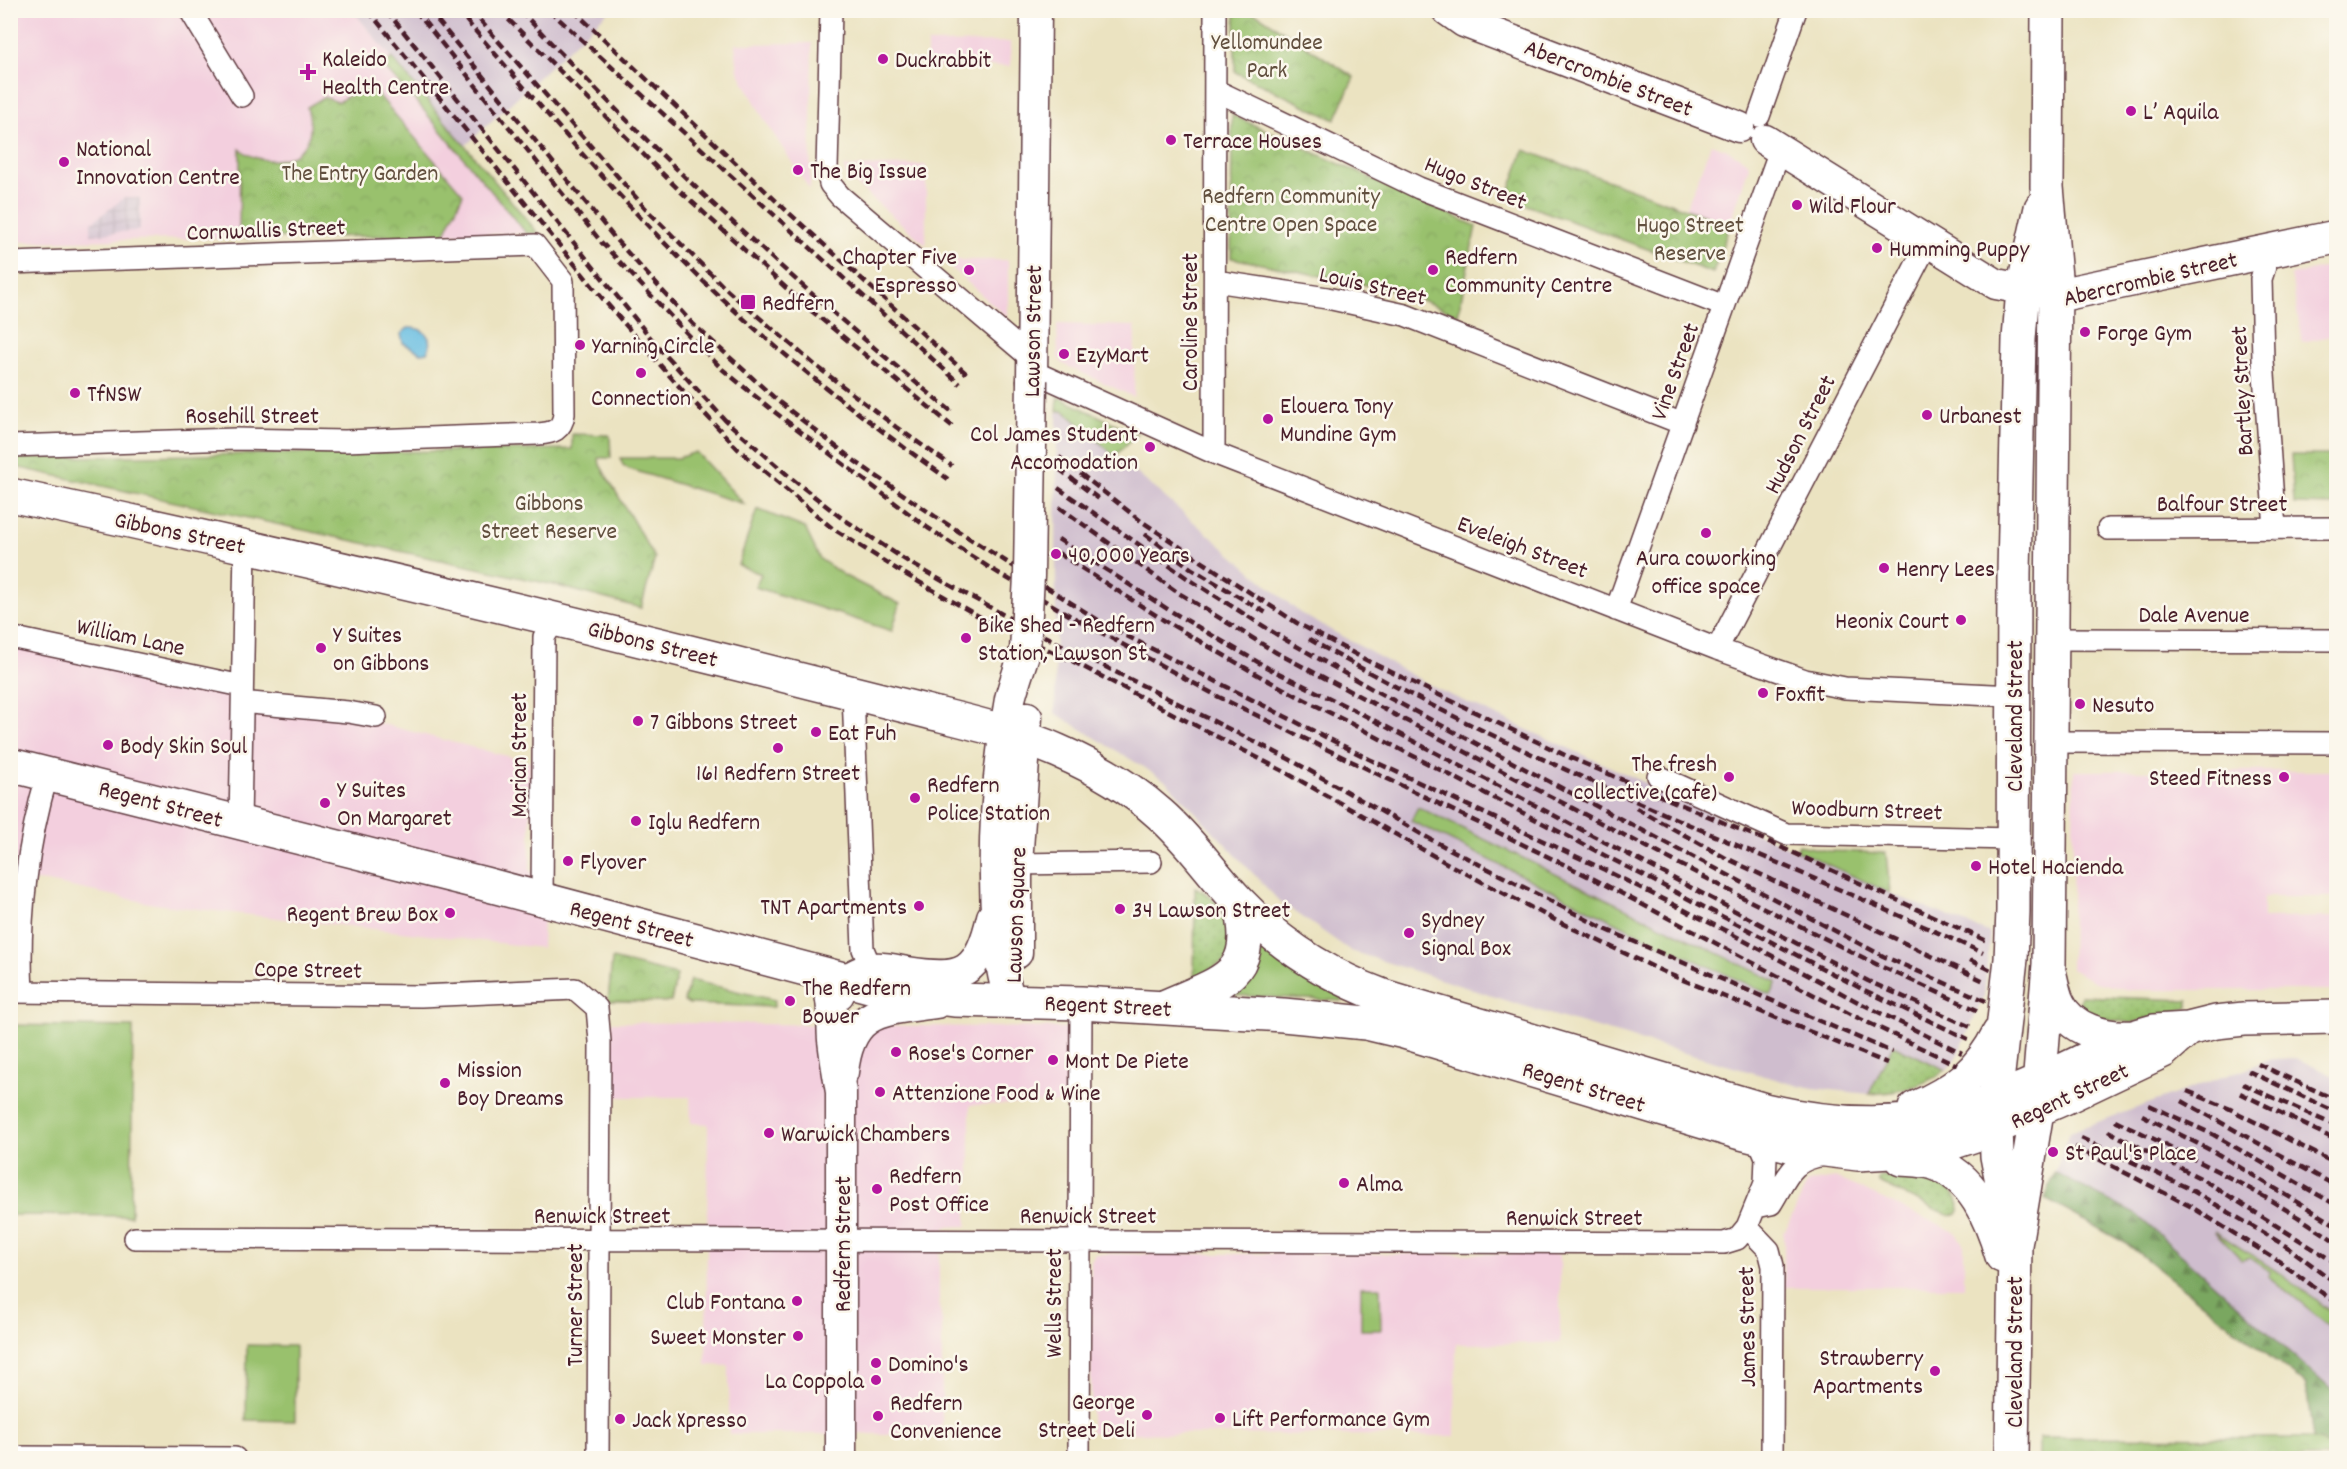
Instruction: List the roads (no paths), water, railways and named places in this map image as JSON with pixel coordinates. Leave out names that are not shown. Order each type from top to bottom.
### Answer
[{"type":"main road","name":"Cleveland Street","points":[[2012,1458],[2014,1245],[2038,1095],[2049,964],[2054,253],[2047,187],[2048,10]]},
{"type":"main road","name":"Cleveland Street","points":[[2014,1245],[1999,1169],[1995,1114],[2013,911],[2018,383],[2023,289],[2047,187]]},
{"type":"main road","name":"Abercrombie Street","points":[[2018,383],[2038,329],[2054,296],[2337,237]]},
{"type":"main road","name":"Gibbons Street","points":[[10,495],[244,545],[562,620],[1015,735],[1097,769],[1150,806],[1181,834],[1240,903]]},
{"type":"main road","name":"Regent Street","points":[[10,765],[845,974],[892,992],[954,1000],[1081,1003],[1283,1015],[1384,1027],[1758,1138],[1793,1146],[1847,1153],[1889,1153],[1940,1146],[1995,1114],[2038,1095],[2163,1051],[2188,1029]]},
{"type":"main road","name":"Regent Street","points":[[1240,903],[1274,935],[1311,962],[1352,984],[1383,996],[1765,1110],[1802,1118],[1867,1124],[1943,1115],[1995,1114]]},
{"type":"main road","points":[[1162,1008],[1213,986],[1236,968],[1243,958],[1246,942],[1240,903]]},
{"type":"main road","points":[[2049,964],[2058,1004],[2071,1019],[2089,1031],[2133,1037]]},
{"type":"main road","points":[[1867,1124],[1931,1101],[1965,1080],[1990,1049],[2002,1026],[2005,1012]]},
{"type":"main road","name":"Regent Street","points":[[2038,1095],[2133,1037],[2154,1031],[2188,1029],[2216,1022],[2244,1019],[2337,1017]]},
{"type":"main road","points":[[1847,1153],[1930,1162],[1961,1179],[1979,1202],[1998,1244],[2014,1296]]},
{"type":"street","points":[[190,10],[242,96]]},
{"type":"street","name":"Eveleigh Street","points":[[831,10],[827,169],[830,184],[840,196],[1032,370],[1214,453],[1717,649],[1805,680],[1845,688],[2014,696]]},
{"type":"street","name":"Lawson Street","points":[[1015,735],[1029,703],[1025,651],[1029,564],[1036,10]]},
{"type":"street","name":"Caroline Street","points":[[1214,453],[1215,10]]},
{"type":"street","name":"Abercrombie Street","points":[[1447,10],[1464,22],[1761,133],[1928,243],[1996,284],[2023,289]]},
{"type":"street","name":"Vine Street","points":[[1616,610],[1724,306],[1761,133],[1796,10]]},
{"type":"street","name":"Hugo Street","points":[[1215,90],[1419,188],[1724,306]]},
{"type":"street","name":"Hudson Street","points":[[1717,649],[1928,243]]},
{"type":"street","name":"Cornwallis Street","points":[[10,263],[535,245],[563,280],[563,422],[559,429],[551,433],[494,436]]},
{"type":"street","name":"Bartley Street","points":[[2270,251],[2261,279],[2263,360],[2276,529]]},
{"type":"street","name":"Louis Street","points":[[1215,281],[1327,298],[1405,315],[1683,424]]},
{"type":"street","name":"Rosehill Street","points":[[10,446],[236,439],[345,441],[494,436]]},
{"type":"street","name":"Balfour Street","points":[[2108,530],[2337,528]]},
{"type":"street","points":[[240,824],[246,694],[244,545]]},
{"type":"street","name":"Marian Street","points":[[542,899],[544,637],[551,626],[562,620]]},
{"type":"street","name":"William Lane","points":[[10,637],[246,694],[376,717]]},
{"type":"street","name":"Dale Avenue","points":[[2051,639],[2337,640]]},
{"type":"street","points":[[845,974],[863,949],[854,693]]},
{"type":"street","name":"Lawson Square","points":[[1011,1000],[1017,967],[1015,735]]},
{"type":"street","name":"Lawson Square","points":[[1011,1000],[1002,968],[995,902],[998,809],[1015,735]]},
{"type":"street","points":[[2051,742],[2337,743]]},
{"type":"street","points":[[16,992],[21,968],[26,886],[40,800],[48,773]]},
{"type":"street","name":"Woodburn Street","points":[[1658,776],[1786,834],[2013,839]]},
{"type":"street","points":[[1017,864],[1151,862]]},
{"type":"street","points":[[845,974],[885,968],[939,976],[954,975],[973,963],[983,948],[995,902]]},
{"type":"street","name":"Redfern Street","points":[[841,1458],[841,1092],[833,1029],[845,974]]},
{"type":"street","name":"Cope Street","points":[[16,992],[421,996],[574,989],[597,1008]]},
{"type":"street","points":[[841,1092],[847,1047],[852,1035],[866,1020],[889,1010],[954,1000]]},
{"type":"street","name":"Wells Street","points":[[1079,1458],[1081,1003]]},
{"type":"street","name":"Turner Street","points":[[597,1008],[600,1041],[598,1458]]},
{"type":"street","points":[[1747,1227],[1766,1183],[1766,1157],[1758,1138]]},
{"type":"street","points":[[1756,1207],[1772,1203],[1799,1162],[1811,1157],[1847,1153]]},
{"type":"street","name":"Renwick Street","points":[[135,1238],[1724,1243],[1737,1239],[1747,1227]]},
{"type":"street","name":"James Street","points":[[1747,1227],[1769,1250],[1773,1266],[1772,1458]]},
{"type":"street","points":[[10,1457],[235,1458]]},
{"type":"water","points":[[408,328],[418,329],[426,334],[430,342],[427,352],[421,353],[403,343],[401,334]]},
{"type":"railway","points":[[368,10],[603,299],[675,382],[738,449],[832,528],[898,570],[987,621],[1072,661],[1283,771],[1450,865],[1555,920],[1666,973],[1887,1063]]},
{"type":"railway","points":[[386,10],[658,347],[725,420],[791,478],[839,516],[910,563],[1020,624],[1289,759],[1430,839],[1607,930],[1892,1052]]},
{"type":"railway","points":[[415,10],[602,243],[722,369],[776,413],[928,528],[1069,615],[1219,697],[1594,879],[1852,1015],[1957,1065]]},
{"type":"railway","points":[[429,10],[617,241],[692,323],[779,402],[856,462],[936,517],[1109,627],[1369,759],[1605,870],[1728,932],[1858,1002],[1962,1053]]},
{"type":"railway","points":[[457,10],[618,194],[721,298],[831,392],[948,479]]},
{"type":"railway","points":[[471,10],[648,211],[728,291],[815,365],[896,427],[952,466]]},
{"type":"railway","points":[[499,10],[678,189],[808,308],[952,426]]},
{"type":"railway","points":[[520,10],[675,168],[838,317],[951,411]]},
{"type":"railway","points":[[549,10],[960,384]]},
{"type":"railway","points":[[573,10],[788,212],[968,375]]},
{"type":"railway","points":[[1059,457],[1141,521],[1198,559],[1297,623],[1368,661],[1571,758],[1774,844],[1987,941]]},
{"type":"railway","points":[[1059,469],[1099,499]]},
{"type":"railway","points":[[1058,488],[1187,578],[1284,639],[1374,690],[1883,956],[1986,1001]]},
{"type":"railway","points":[[1059,507],[1177,592],[1277,653],[1746,899],[1878,965],[1981,1012]]},
{"type":"railway","points":[[1145,534],[1192,569],[1268,614]]},
{"type":"railway","points":[[1058,539],[1169,610],[1268,668],[1362,714],[1868,981],[1973,1028]]},
{"type":"railway","points":[[1058,553],[1165,621],[1263,678],[1864,990],[1968,1039]]},
{"type":"railway","points":[[1309,639],[1390,684],[1557,766],[1983,953]]},
{"type":"railway","points":[[1636,808],[1724,857],[1984,981]]},
{"type":"railway","points":[[1970,960],[1991,970]]},
{"type":"railway","points":[[2258,1064],[2336,1100]]},
{"type":"railway","points":[[2248,1071],[2336,1112]]},
{"type":"railway","points":[[2243,1084],[2336,1126]]},
{"type":"railway","points":[[2187,1091],[2228,1108],[2336,1164]]},
{"type":"railway","points":[[2240,1093],[2336,1140]]},
{"type":"railway","points":[[2182,1101],[2336,1186]]},
{"type":"railway","points":[[2149,1105],[2214,1135],[2336,1205]]},
{"type":"railway","points":[[2142,1115],[2216,1153],[2336,1225]]},
{"type":"railway","points":[[2115,1120],[2256,1192],[2336,1242]]},
{"type":"railway","points":[[2108,1131],[2202,1179],[2336,1263]]},
{"type":"railway","points":[[2081,1138],[2188,1188],[2289,1248],[2336,1283]]},
{"type":"railway","points":[[2075,1147],[2190,1206],[2280,1262],[2336,1303]]},
{"type":"place","name":"Duckrabbit","points":[[883,59]]},
{"type":"place","name":"Kaleido Health Centre","points":[[308,72]]},
{"type":"place","name":"L’ Aquila","points":[[2131,111]]},
{"type":"place","name":"Terrace Houses","points":[[1171,140]]},
{"type":"place","name":"National Innovation Centre","points":[[64,162]]},
{"type":"place","name":"The Big Issue","points":[[798,170]]},
{"type":"place","name":"Wild Flour","points":[[1797,205]]},
{"type":"place","name":"Humming Puppy","points":[[1877,248]]},
{"type":"place","name":"Chapter Five Espresso","points":[[969,270]]},
{"type":"place","name":"Redfern Community Centre","points":[[1433,270]]},
{"type":"place","name":"Redfern","points":[[748,302]]},
{"type":"place","name":"Forge Gym","points":[[2085,332]]},
{"type":"place","name":"Yarning Circle","points":[[580,345]]},
{"type":"place","name":"EzyMart","points":[[1064,354]]},
{"type":"place","name":"Connection","points":[[641,373]]},
{"type":"place","name":"TfNSW","points":[[75,393]]},
{"type":"place","name":"Urbanest","points":[[1927,415]]},
{"type":"place","name":"Elouera Tony Mundine Gym","points":[[1268,419]]},
{"type":"place","name":"Col James Student Accomodation","points":[[1150,447]]},
{"type":"place","name":"Aura coworking office space","points":[[1706,533]]},
{"type":"place","name":"40,000 Years","points":[[1056,554]]},
{"type":"place","name":"Henry Lees","points":[[1884,568]]},
{"type":"place","name":"Heonix Court","points":[[1961,620]]},
{"type":"place","name":"Bike Shed - Redfern Station, Lawson St","points":[[966,638]]},
{"type":"place","name":"Y Suites on Gibbons","points":[[321,648]]},
{"type":"place","name":"Foxfit","points":[[1763,693]]},
{"type":"place","name":"Nesuto","points":[[2080,704]]},
{"type":"place","name":"7 Gibbons Street","points":[[638,721]]},
{"type":"place","name":"Eat Fuh","points":[[816,732]]},
{"type":"place","name":"Body Skin Soul","points":[[108,745]]},
{"type":"place","name":"161 Redfern Street","points":[[778,748]]},
{"type":"place","name":"The fresh collective (cafe)","points":[[1729,777]]},
{"type":"place","name":"Steed Fitness","points":[[2284,777]]},
{"type":"place","name":"Redfern Police Station","points":[[915,798]]},
{"type":"place","name":"Y Suites On Margaret","points":[[325,803]]},
{"type":"place","name":"Iglu Redfern","points":[[636,821]]},
{"type":"place","name":"Flyover","points":[[568,861]]},
{"type":"place","name":"Hotel Hacienda","points":[[1976,866]]},
{"type":"place","name":"TNT Apartments","points":[[919,906]]},
{"type":"place","name":"34 Lawson Street","points":[[1120,909]]},
{"type":"place","name":"Regent Brew Box","points":[[450,913]]},
{"type":"place","name":"Sydney Signal Box","points":[[1409,933]]},
{"type":"place","name":"The Redfern Bower","points":[[790,1001]]},
{"type":"place","name":"Rose's Corner","points":[[896,1052]]},
{"type":"place","name":"Mont De Piete","points":[[1053,1060]]},
{"type":"place","name":"Mission Boy Dreams","points":[[445,1083]]},
{"type":"place","name":"Attenzione Food & Wine","points":[[880,1092]]},
{"type":"place","name":"Warwick Chambers","points":[[769,1133]]},
{"type":"place","name":"St Paul's Place","points":[[2053,1152]]},
{"type":"place","name":"Alma","points":[[1344,1183]]},
{"type":"place","name":"Redfern Post Office","points":[[877,1189]]},
{"type":"place","name":"Club Fontana","points":[[797,1301]]},
{"type":"place","name":"Sweet Monster","points":[[798,1336]]},
{"type":"place","name":"Domino's","points":[[876,1363]]},
{"type":"place","name":"Strawberry Apartments","points":[[1935,1371]]},
{"type":"place","name":"La Coppola","points":[[876,1380]]},
{"type":"place","name":"George Street Deli","points":[[1147,1415]]},
{"type":"place","name":"Redfern Convenience","points":[[878,1416]]},
{"type":"place","name":"Lift Performance Gym","points":[[1220,1418]]},
{"type":"place","name":"Jack Xpresso","points":[[620,1419]]},
{"type":"park label","name":"Yellomundee Park","points":[[1267,55]]},
{"type":"park label","name":"The Entry Garden","points":[[360,172]]},
{"type":"park label","name":"Redfern Community Centre Open Space","points":[[1291,209]]},
{"type":"park label","name":"Hugo Street Reserve","points":[[1690,238]]},
{"type":"park label","name":"Gibbons Street Reserve","points":[[549,516]]}]
